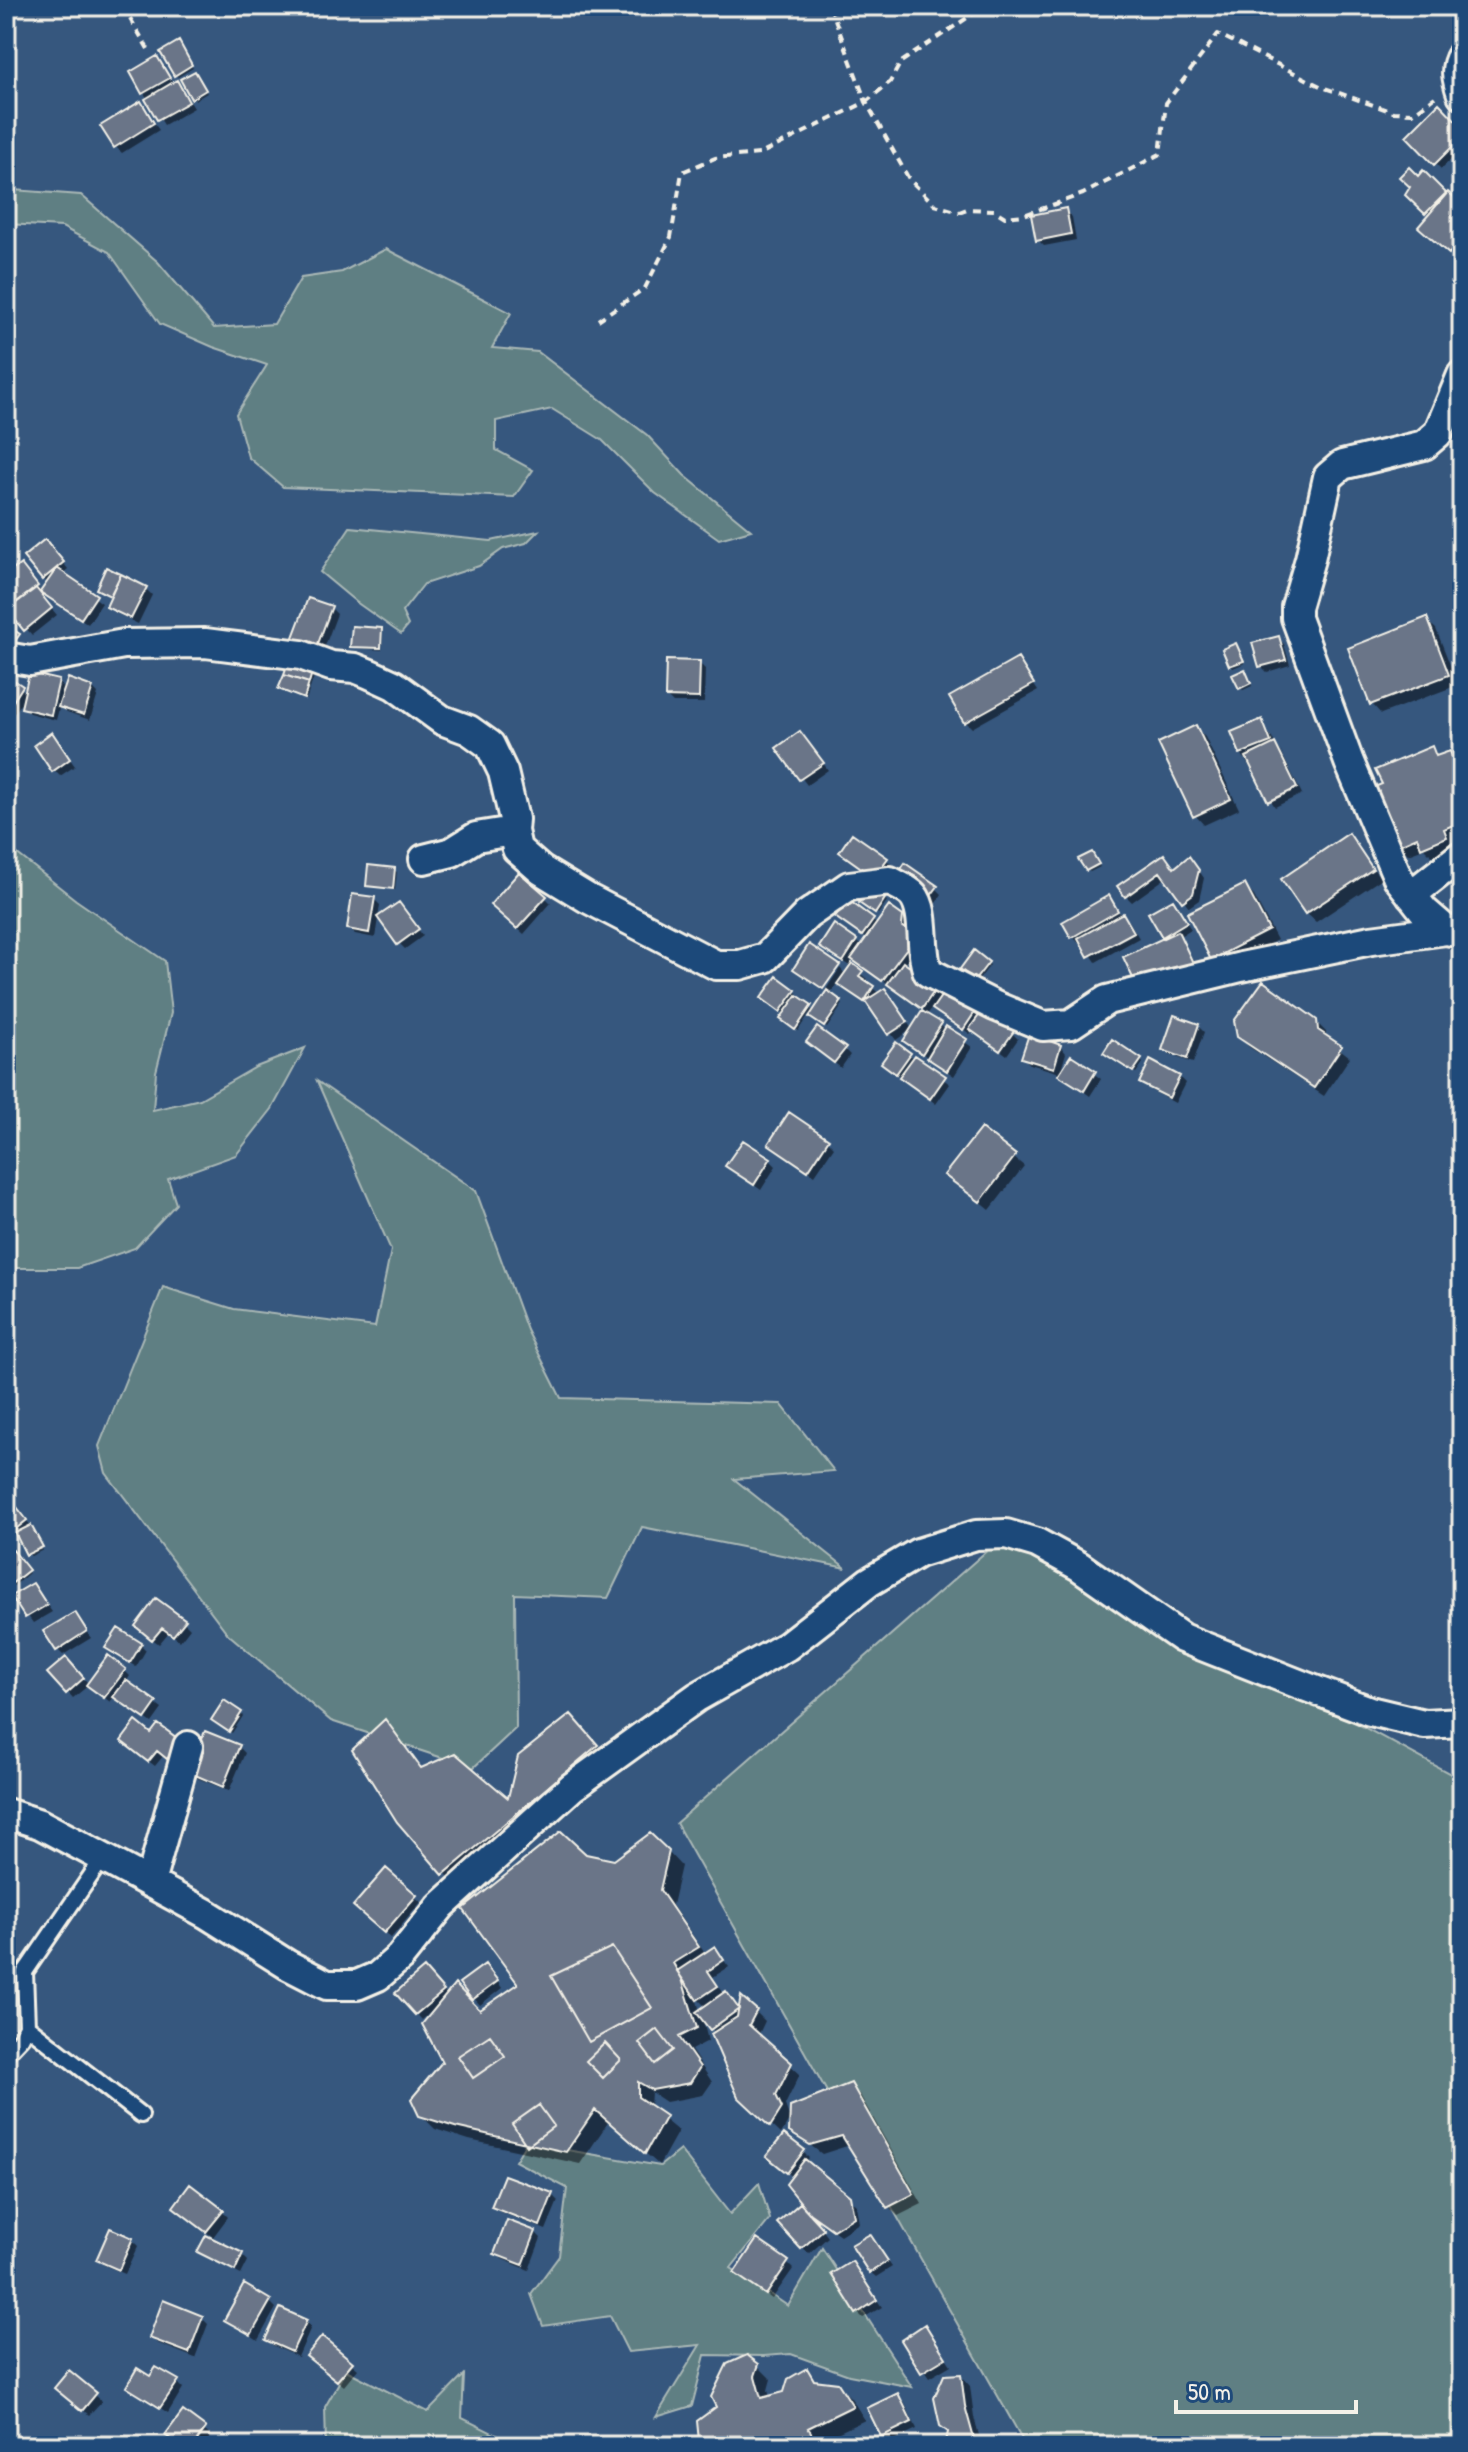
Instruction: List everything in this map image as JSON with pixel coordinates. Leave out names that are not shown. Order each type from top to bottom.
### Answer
[{"type":"street","points":[[1454,932],[1424,911],[1398,878],[1349,762],[1296,618],[1296,607],[1328,477],[1342,465],[1424,445],[1438,433],[1462,375]]},
{"type":"street","points":[[6,657],[30,661],[124,644],[205,643],[278,651],[301,655],[331,666],[355,668],[394,685],[442,720],[469,730],[490,745],[503,772],[514,819],[517,849],[541,870],[587,898],[716,965],[740,965],[765,958],[807,915],[849,886],[890,881],[913,895],[920,914],[924,961],[928,972],[1043,1026],[1071,1024],[1107,1000],[1241,967],[1371,940],[1454,932]]},
{"type":"street","points":[[424,859],[452,852],[476,837],[513,831]]},
{"type":"street","points":[[1411,895],[1462,855]]},
{"type":"street","points":[[6,1813],[40,1824],[207,1914],[288,1965],[327,1985],[357,1985],[378,1976],[400,1957],[441,1906],[572,1787],[697,1697],[787,1646],[869,1582],[918,1553],[976,1535],[1006,1534],[1037,1543],[1079,1566],[1182,1638],[1317,1691],[1370,1711],[1424,1724],[1462,1722]]},
{"type":"street","points":[[150,1883],[188,1746]]},
{"type":"lane","points":[[6,2054],[27,2026],[25,1972],[103,1858]]},
{"type":"lane","points":[[27,2026],[141,2115]]},
{"type":"path","points":[[123,6],[148,49]]},
{"type":"path","points":[[830,6],[866,102],[909,179],[935,205],[959,212],[967,209],[994,210],[1005,217],[1024,215],[1083,194],[1160,154],[1166,103],[1218,34],[1322,87],[1393,112],[1413,113],[1460,77]]},
{"type":"path","points":[[598,320],[645,288],[651,280],[671,237],[682,172],[715,158],[760,154],[866,102],[890,82],[901,62],[985,6]]},
{"type":"green space","points":[[6,185],[13,190],[81,195],[158,262],[214,328],[274,324],[301,278],[342,272],[386,249],[511,313],[492,348],[538,352],[647,435],[684,475],[751,530],[719,539],[655,493],[602,440],[552,409],[496,421],[496,450],[533,470],[514,497],[283,487],[248,457],[236,414],[267,365],[213,347],[160,324],[109,252],[62,227],[6,224]]},
{"type":"green space","points":[[350,527],[491,541],[538,531],[526,543],[503,549],[479,566],[424,584],[402,612],[408,625],[401,634],[320,572]]},
{"type":"green space","points":[[6,845],[76,900],[165,961],[171,1013],[156,1072],[153,1110],[200,1099],[256,1067],[305,1048],[272,1109],[236,1155],[168,1179],[176,1204],[135,1248],[77,1268],[6,1268]]},
{"type":"green space","points":[[317,1081],[476,1191],[527,1330],[561,1398],[781,1404],[834,1471],[734,1479],[846,1568],[642,1527],[608,1598],[515,1594],[516,1728],[473,1768],[331,1721],[228,1634],[106,1473],[99,1446],[163,1287],[234,1309],[375,1327],[391,1250]]},
{"type":"green space","points":[[1006,1534],[1462,1780],[1462,2446],[1026,2446],[676,1823]]},
{"type":"green space","points":[[526,2143],[660,2166],[680,2150],[730,2214],[759,2183],[770,2219],[731,2268],[788,2306],[822,2248],[912,2387],[849,2375],[791,2354],[705,2355],[692,2406],[656,2417],[700,2345],[628,2352],[610,2316],[543,2326],[531,2294],[559,2256],[567,2188],[515,2161]]},
{"type":"green space","points":[[346,2370],[428,2412],[464,2375],[462,2418],[519,2446],[326,2446],[325,2407]]},
{"type":"building","points":[[179,41],[192,65],[174,76],[160,52]]},
{"type":"building","points":[[157,56],[170,78],[142,94],[130,72]]},
{"type":"building","points":[[195,71],[206,90],[191,99],[180,79]]},
{"type":"building","points":[[177,80],[189,102],[157,120],[145,99]]},
{"type":"building","points":[[141,101],[154,123],[114,148],[100,126]]},
{"type":"building","points":[[1439,103],[1462,127],[1462,137],[1434,165],[1406,136]]},
{"type":"building","points":[[1409,167],[1418,176],[1423,170],[1446,193],[1425,214],[1405,195],[1410,187],[1399,177]]},
{"type":"building","points":[[1448,192],[1462,204],[1462,239],[1449,254],[1418,227]]},
{"type":"building","points":[[1066,208],[1071,234],[1036,241],[1031,215]]},
{"type":"building","points":[[45,539],[64,562],[42,580],[23,557]]},
{"type":"building","points":[[21,564],[38,586],[6,610],[6,575]]},
{"type":"building","points":[[106,567],[121,574],[110,596],[96,589]]},
{"type":"building","points":[[57,568],[97,595],[81,619],[40,592]]},
{"type":"building","points":[[121,574],[147,587],[131,619],[106,607]]},
{"type":"building","points":[[36,588],[52,608],[24,631],[7,610]]},
{"type":"building","points":[[308,598],[332,606],[316,649],[292,640]]},
{"type":"building","points":[[1427,617],[1449,675],[1370,705],[1348,648]]},
{"type":"building","points":[[6,625],[20,634],[7,652],[6,652]]},
{"type":"building","points":[[352,626],[382,628],[381,648],[350,647]]},
{"type":"building","points":[[1279,636],[1286,660],[1259,667],[1252,643]]},
{"type":"building","points":[[1236,643],[1244,661],[1229,666],[1222,649]]},
{"type":"building","points":[[1018,658],[1034,684],[964,723],[949,697]]},
{"type":"building","points":[[666,660],[700,661],[699,698],[665,697]]},
{"type":"building","points":[[289,661],[313,669],[309,683],[284,675]]},
{"type":"building","points":[[1245,669],[1251,683],[1239,689],[1232,675]]},
{"type":"building","points":[[29,673],[59,680],[51,715],[21,708]]},
{"type":"building","points":[[6,675],[23,686],[7,711],[6,710]]},
{"type":"building","points":[[284,675],[309,683],[304,699],[278,689]]},
{"type":"building","points":[[68,678],[93,687],[84,715],[58,707]]},
{"type":"building","points":[[1262,719],[1271,742],[1240,754],[1231,732]]},
{"type":"building","points":[[1196,725],[1231,799],[1193,817],[1158,743]]},
{"type":"building","points":[[800,731],[824,763],[799,780],[776,748]]},
{"type":"building","points":[[52,732],[70,759],[52,772],[34,745]]},
{"type":"building","points":[[1275,743],[1297,788],[1268,802],[1246,757]]},
{"type":"building","points":[[1432,746],[1436,756],[1450,751],[1462,779],[1452,784],[1462,807],[1462,821],[1444,829],[1447,837],[1421,848],[1417,837],[1397,846],[1372,788],[1382,784],[1375,770]]},
{"type":"building","points":[[852,833],[888,858],[874,877],[839,852]]},
{"type":"building","points":[[1349,833],[1373,869],[1305,914],[1281,879]]},
{"type":"building","points":[[1092,852],[1099,864],[1086,871],[1078,859]]},
{"type":"building","points":[[1164,854],[1174,868],[1189,856],[1199,870],[1193,894],[1182,902],[1160,872],[1125,897],[1117,886]]},
{"type":"building","points":[[905,863],[938,886],[927,901],[895,878]]},
{"type":"building","points":[[368,865],[395,868],[393,889],[366,886]]},
{"type":"building","points":[[519,872],[547,896],[517,929],[490,905]]},
{"type":"building","points":[[1245,884],[1269,930],[1211,960],[1187,913]]},
{"type":"building","points":[[870,886],[886,897],[875,914],[859,903]]},
{"type":"building","points":[[352,894],[375,897],[369,933],[347,929]]},
{"type":"building","points":[[1109,895],[1118,911],[1071,938],[1062,922]]},
{"type":"building","points":[[847,899],[874,919],[862,936],[835,917]]},
{"type":"building","points":[[1173,899],[1187,922],[1162,937],[1148,913]]},
{"type":"building","points":[[399,902],[419,929],[397,945],[377,917]]},
{"type":"building","points":[[889,906],[903,916],[902,926],[916,936],[882,981],[851,959]]},
{"type":"building","points":[[1123,913],[1134,932],[1088,957],[1078,938]]},
{"type":"building","points":[[834,924],[857,940],[843,962],[819,947]]},
{"type":"building","points":[[1178,931],[1194,965],[1139,991],[1123,957]]},
{"type":"building","points":[[809,944],[840,965],[823,989],[793,969]]},
{"type":"building","points":[[974,950],[989,962],[975,980],[960,969]]},
{"type":"building","points":[[903,962],[937,987],[922,1009],[887,984]]},
{"type":"building","points":[[852,963],[863,971],[859,976],[874,986],[864,1002],[837,984]]},
{"type":"building","points":[[777,976],[796,990],[780,1012],[761,998]]},
{"type":"building","points":[[1263,981],[1317,1020],[1318,1030],[1342,1046],[1314,1088],[1237,1037],[1234,1021]]},
{"type":"building","points":[[885,988],[908,1022],[888,1035],[865,1001]]},
{"type":"building","points":[[946,989],[977,1009],[963,1030],[932,1009]]},
{"type":"building","points":[[827,990],[842,1001],[824,1027],[809,1017]]},
{"type":"building","points":[[797,995],[812,1005],[795,1030],[780,1019]]},
{"type":"building","points":[[983,1010],[1014,1031],[1000,1051],[969,1029]]},
{"type":"building","points":[[922,1011],[942,1023],[922,1054],[903,1041]]},
{"type":"building","points":[[1174,1015],[1199,1024],[1187,1059],[1162,1050]]},
{"type":"building","points":[[946,1026],[967,1039],[947,1071],[927,1058]]},
{"type":"building","points":[[817,1027],[846,1048],[834,1063],[806,1042]]},
{"type":"building","points":[[1029,1034],[1061,1045],[1054,1068],[1021,1058]]},
{"type":"building","points":[[1112,1039],[1142,1059],[1133,1072],[1103,1053]]},
{"type":"building","points":[[896,1042],[911,1053],[896,1074],[881,1063]]},
{"type":"building","points":[[915,1055],[946,1076],[930,1099],[899,1077]]},
{"type":"building","points":[[1071,1055],[1096,1071],[1084,1091],[1058,1075]]},
{"type":"building","points":[[1150,1060],[1180,1076],[1169,1098],[1139,1083]]},
{"type":"building","points":[[789,1112],[829,1139],[808,1171],[768,1144]]},
{"type":"building","points":[[981,1128],[1016,1155],[980,1202],[944,1175]]},
{"type":"building","points":[[743,1140],[771,1158],[754,1185],[725,1166]]},
{"type":"building","points":[[6,1493],[27,1520],[12,1532],[6,1525]]},
{"type":"building","points":[[31,1525],[43,1547],[26,1555],[15,1533]]},
{"type":"building","points":[[13,1550],[29,1570],[10,1585],[6,1581],[6,1555]]},
{"type":"building","points":[[33,1583],[47,1605],[25,1618],[11,1596]]},
{"type":"building","points":[[156,1598],[186,1620],[173,1636],[162,1628],[152,1640],[135,1626]]},
{"type":"building","points":[[75,1612],[87,1631],[56,1651],[43,1631]]},
{"type":"building","points":[[118,1628],[142,1643],[130,1663],[105,1648]]},
{"type":"building","points":[[108,1655],[126,1669],[104,1698],[86,1685]]},
{"type":"building","points":[[66,1657],[84,1678],[66,1694],[47,1673]]},
{"type":"building","points":[[126,1680],[157,1702],[145,1719],[113,1697]]},
{"type":"building","points":[[224,1700],[242,1712],[229,1732],[211,1720]]},
{"type":"building","points":[[571,1714],[598,1745],[443,1875],[397,1822],[352,1750],[385,1719],[421,1768],[455,1753],[508,1798],[518,1756]]},
{"type":"building","points":[[136,1721],[151,1733],[158,1724],[181,1741],[167,1759],[157,1751],[148,1762],[121,1741]]},
{"type":"building","points":[[205,1731],[240,1745],[223,1787],[188,1772]]},
{"type":"building","points":[[561,1831],[586,1854],[614,1860],[650,1833],[669,1851],[660,1890],[699,1947],[673,1963],[682,1979],[697,2028],[679,2037],[700,2067],[690,2083],[652,2090],[638,2082],[638,2097],[666,2116],[645,2154],[595,2110],[566,2152],[419,2116],[411,2099],[442,2062],[422,2024],[455,1984],[480,2010],[518,1984],[463,1909]]},
{"type":"building","points":[[386,1868],[417,1895],[384,1933],[353,1906]]},
{"type":"building","points":[[715,1946],[724,1960],[708,1971],[718,1986],[697,2000],[677,1971]]},
{"type":"building","points":[[612,1947],[652,2008],[589,2042],[551,1976]]},
{"type":"building","points":[[485,1964],[498,1981],[472,2000],[459,1983]]},
{"type":"building","points":[[424,1968],[444,1991],[415,2015],[395,1993]]},
{"type":"building","points":[[726,1991],[739,2009],[710,2030],[696,2012]]},
{"type":"building","points":[[741,1996],[757,2010],[749,2025],[792,2063],[776,2095],[782,2108],[770,2127],[738,2097],[711,2034],[737,2017]]},
{"type":"building","points":[[657,2029],[673,2050],[655,2064],[639,2043]]},
{"type":"building","points":[[490,2035],[505,2056],[473,2078],[458,2056]]},
{"type":"building","points":[[605,2043],[621,2060],[603,2078],[586,2061]]},
{"type":"building","points":[[851,2083],[914,2194],[887,2208],[842,2136],[810,2145],[789,2132],[790,2107]]},
{"type":"building","points":[[539,2105],[554,2126],[527,2146],[512,2124]]},
{"type":"building","points":[[784,2134],[805,2150],[787,2173],[766,2156]]},
{"type":"building","points":[[805,2159],[850,2196],[854,2217],[833,2230],[809,2213],[786,2184]]},
{"type":"building","points":[[504,2175],[553,2193],[540,2226],[491,2207]]},
{"type":"building","points":[[190,2184],[224,2210],[206,2232],[173,2207]]},
{"type":"building","points":[[800,2203],[824,2229],[801,2249],[777,2223]]},
{"type":"building","points":[[507,2220],[536,2231],[523,2265],[494,2254]]},
{"type":"building","points":[[110,2228],[133,2238],[119,2270],[96,2260]]},
{"type":"building","points":[[870,2234],[888,2261],[869,2273],[851,2245]]},
{"type":"building","points":[[206,2235],[243,2253],[235,2271],[197,2252]]},
{"type":"building","points":[[757,2239],[789,2261],[766,2295],[734,2273]]},
{"type":"building","points":[[852,2261],[877,2300],[856,2314],[831,2274]]},
{"type":"building","points":[[244,2284],[271,2300],[251,2335],[224,2320]]},
{"type":"building","points":[[163,2300],[203,2316],[189,2353],[149,2338]]},
{"type":"building","points":[[280,2308],[307,2320],[292,2352],[265,2340]]},
{"type":"building","points":[[925,2324],[946,2358],[921,2373],[901,2340]]},
{"type":"building","points":[[322,2336],[353,2362],[337,2381],[306,2356]]},
{"type":"building","points":[[747,2355],[759,2364],[755,2376],[761,2398],[784,2392],[788,2379],[807,2368],[814,2380],[838,2383],[853,2406],[808,2428],[821,2446],[729,2446],[726,2438],[699,2441],[697,2421],[716,2407],[711,2397],[727,2364]]},
{"type":"building","points":[[156,2367],[179,2380],[160,2408],[126,2387],[137,2368],[150,2376]]},
{"type":"building","points":[[69,2370],[97,2393],[82,2411],[54,2388]]},
{"type":"building","points":[[961,2374],[965,2406],[976,2446],[945,2446],[948,2432],[940,2426],[934,2398],[944,2375]]},
{"type":"building","points":[[898,2393],[912,2422],[881,2437],[867,2408]]},
{"type":"building","points":[[183,2411],[206,2428],[193,2446],[180,2446],[165,2435]]}]
